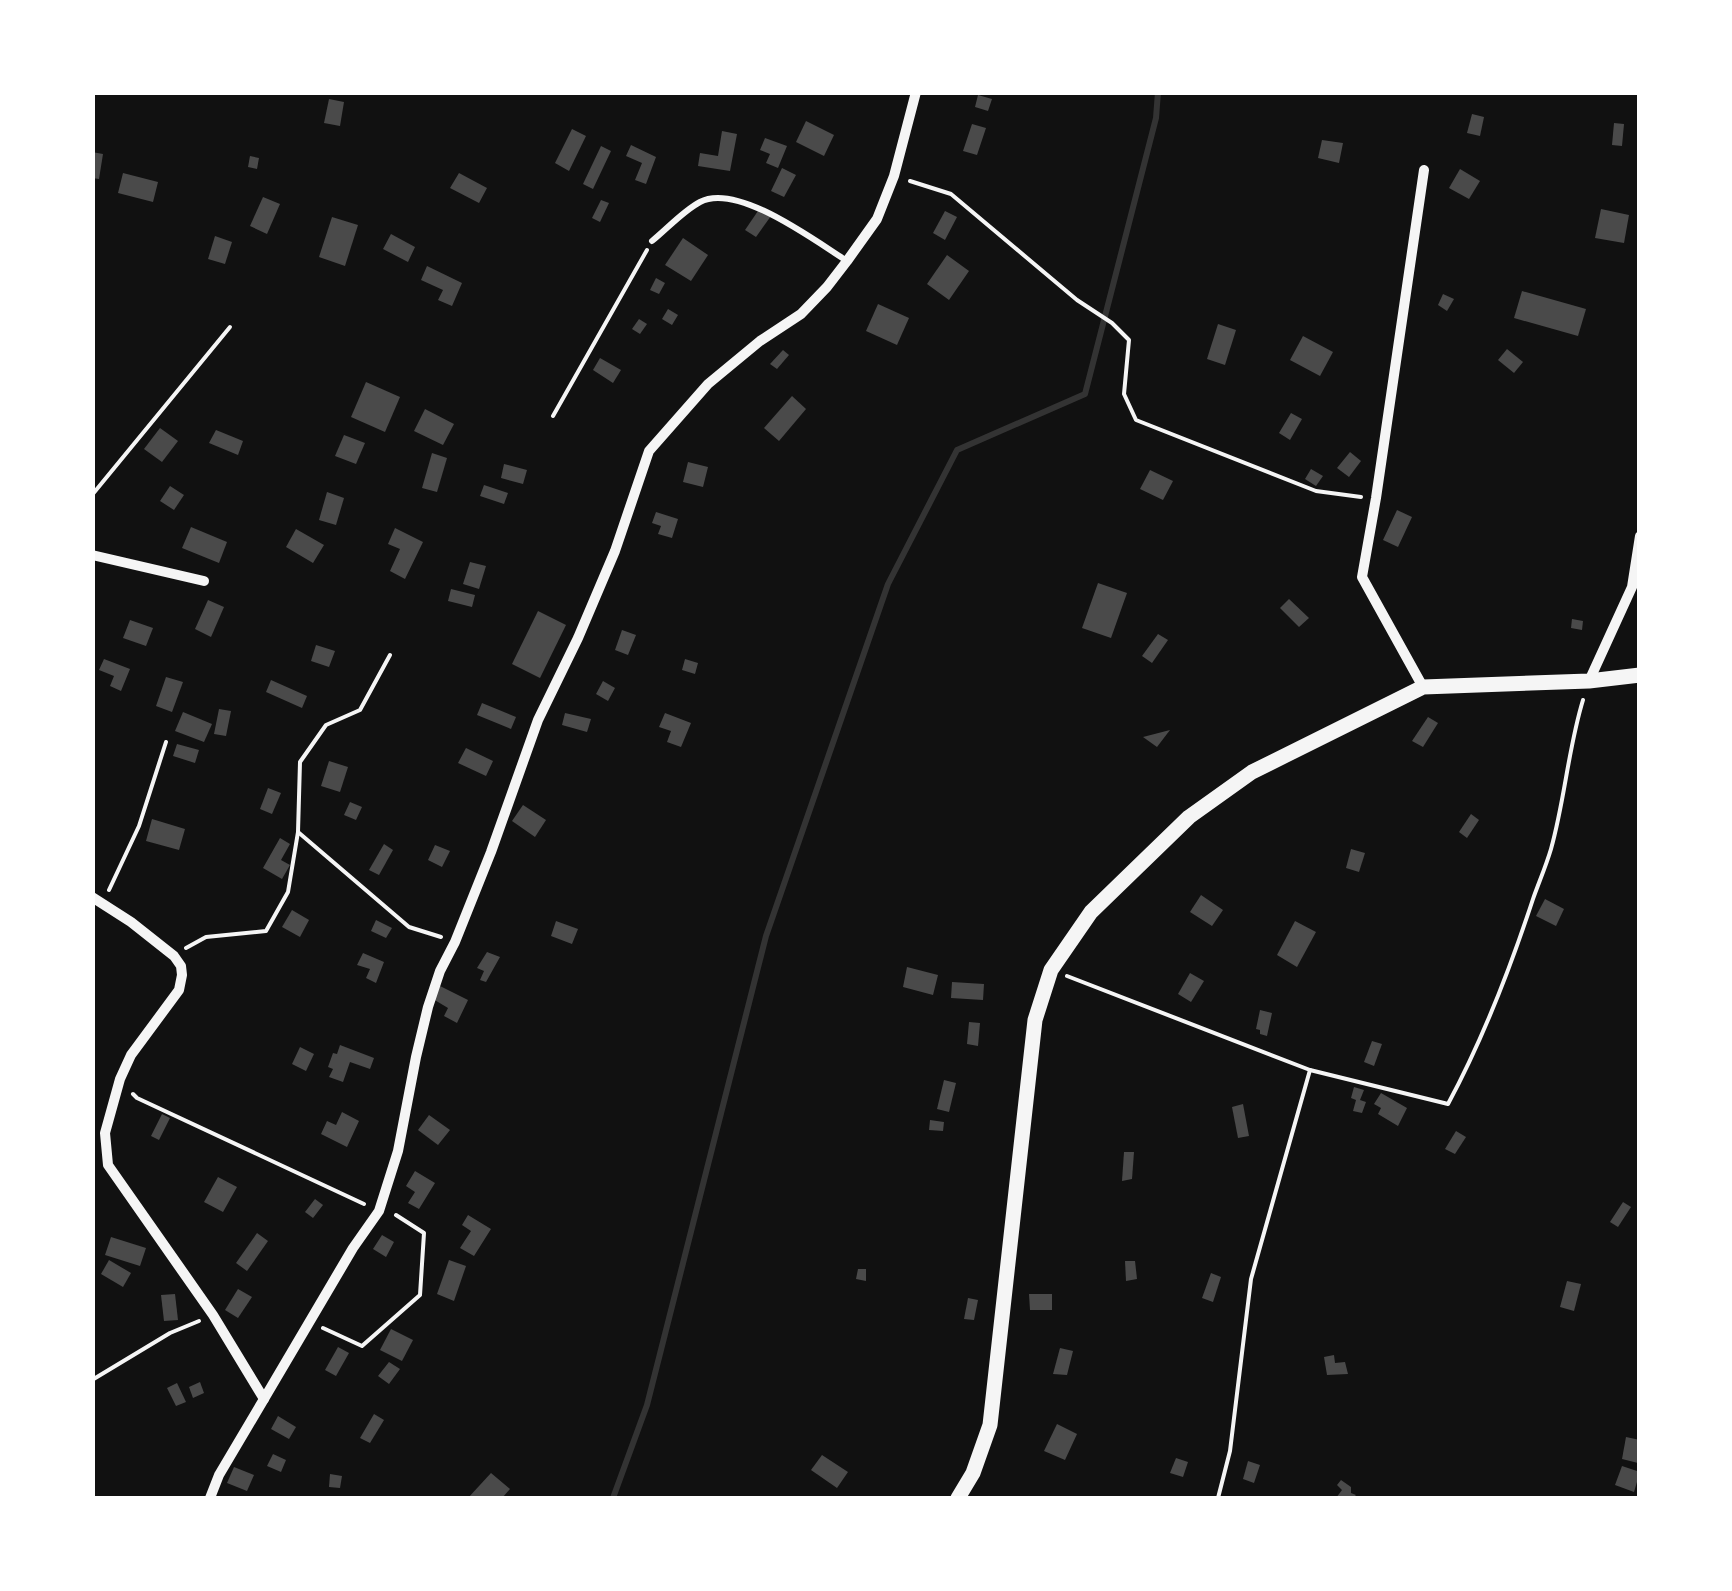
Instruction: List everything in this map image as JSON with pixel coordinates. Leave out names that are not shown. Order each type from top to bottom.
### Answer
[{"type":"street","points":[[210,1498],[264,1399],[379,1211],[398,1152],[416,1057],[440,971],[491,852],[538,720],[615,551],[649,451],[708,384],[760,341],[801,314],[848,261],[877,220],[894,176],[916,92]]},
{"type":"street","points":[[1423,686],[1362,577],[1424,170]]},
{"type":"street","points":[[1589,681],[1632,587],[1640,536]]},
{"type":"street","points":[[92,554],[204,581]]},
{"type":"street","points":[[958,1498],[973,1473],[990,1425],[1036,1020],[1051,970],[1091,912],[1188,817],[1252,772],[1423,686],[1589,681],[1640,675]]},
{"type":"street","points":[[98,900],[174,956],[182,975],[179,990],[132,1055],[120,1079],[105,1133],[108,1165],[213,1315],[264,1399]]},
{"type":"lane","points":[[652,241],[701,201],[719,197],[758,207],[848,261]]},
{"type":"path","points":[[894,176],[951,194],[1130,340],[1124,394],[1136,420],[1316,491],[1376,498]]},
{"type":"path","points":[[554,416],[652,241]]},
{"type":"path","points":[[92,496],[230,328]]},
{"type":"path","points":[[174,956],[206,937],[266,931],[288,892],[298,832],[300,762],[326,725],[360,710],[390,655]]},
{"type":"path","points":[[1051,970],[1310,1070],[1448,1104],[1505,977],[1550,853],[1564,798],[1569,752],[1589,681]]},
{"type":"path","points":[[98,900],[139,826],[166,742]]},
{"type":"path","points":[[298,832],[409,927],[455,942]]},
{"type":"path","points":[[1218,1498],[1230,1452],[1250,1280],[1310,1070]]},
{"type":"path","points":[[120,1079],[137,1098],[379,1211],[392,1212],[424,1233],[420,1294],[362,1346],[310,1322]]},
{"type":"path","points":[[92,1380],[170,1333],[213,1315]]},
{"type":"building","points":[[978,95],[992,99],[988,111],[975,107]]},
{"type":"building","points":[[329,99],[344,102],[340,126],[324,123]]},
{"type":"building","points":[[1472,114],[1484,117],[1480,136],[1467,133]]},
{"type":"building","points":[[806,121],[834,135],[824,156],[796,142]]},
{"type":"building","points":[[1614,123],[1624,124],[1622,146],[1612,145]]},
{"type":"building","points":[[972,124],[986,128],[977,155],[963,151]]},
{"type":"building","points":[[572,129],[586,136],[569,171],[555,163]]},
{"type":"building","points":[[722,131],[737,134],[730,171],[698,166],[700,153],[718,156]]},
{"type":"building","points":[[765,138],[787,146],[778,168],[766,163],[770,154],[760,150]]},
{"type":"building","points":[[1322,140],[1343,143],[1339,163],[1318,158]]},
{"type":"building","points":[[631,145],[656,157],[646,184],[635,180],[642,163],[626,156]]},
{"type":"building","points":[[601,146],[611,151],[593,189],[583,184]]},
{"type":"building","points":[[92,152],[103,154],[99,179],[92,178]]},
{"type":"building","points":[[250,156],[259,158],[257,169],[248,167]]},
{"type":"building","points":[[782,168],[796,175],[784,197],[771,191]]},
{"type":"building","points":[[1460,169],[1480,181],[1469,199],[1449,188]]},
{"type":"building","points":[[123,173],[158,182],[153,202],[118,193]]},
{"type":"building","points":[[459,173],[487,188],[479,203],[450,188]]},
{"type":"building","points":[[263,197],[280,204],[267,234],[250,226]]},
{"type":"building","points":[[601,200],[609,203],[600,222],[592,218]]},
{"type":"building","points":[[760,208],[771,216],[756,237],[745,230]]},
{"type":"building","points":[[1601,209],[1629,215],[1624,243],[1595,238]]},
{"type":"building","points":[[945,211],[957,217],[945,240],[933,233]]},
{"type":"building","points":[[332,217],[358,225],[345,266],[319,257]]},
{"type":"building","points":[[391,234],[415,247],[408,262],[383,249]]},
{"type":"building","points":[[215,236],[232,242],[225,264],[208,259]]},
{"type":"building","points":[[683,238],[708,255],[691,281],[665,265]]},
{"type":"building","points":[[947,255],[969,271],[949,300],[927,284]]},
{"type":"building","points":[[427,266],[462,283],[452,306],[438,300],[443,290],[421,280]]},
{"type":"building","points":[[656,278],[665,283],[659,294],[650,290]]},
{"type":"building","points":[[1522,291],[1586,309],[1578,336],[1514,318]]},
{"type":"building","points":[[1443,294],[1454,299],[1447,311],[1438,305]]},
{"type":"building","points":[[878,304],[909,318],[897,345],[866,331]]},
{"type":"building","points":[[668,309],[678,315],[672,325],[662,319]]},
{"type":"building","points":[[639,319],[647,324],[640,334],[632,329]]},
{"type":"building","points":[[1218,324],[1236,330],[1225,365],[1207,359]]},
{"type":"building","points":[[1303,336],[1333,352],[1320,376],[1290,360]]},
{"type":"building","points":[[1507,349],[1523,362],[1514,373],[1498,360]]},
{"type":"building","points":[[783,350],[789,355],[777,369],[770,364]]},
{"type":"building","points":[[600,358],[621,370],[613,383],[593,370]]},
{"type":"building","points":[[366,382],[400,397],[385,432],[351,417]]},
{"type":"building","points":[[792,396],[806,409],[779,441],[764,428]]},
{"type":"building","points":[[425,409],[454,424],[443,445],[414,431]]},
{"type":"building","points":[[1291,413],[1302,419],[1290,440],[1279,433]]},
{"type":"building","points":[[160,428],[178,441],[162,462],[144,449]]},
{"type":"building","points":[[216,430],[243,441],[238,455],[209,443]]},
{"type":"building","points":[[344,435],[365,443],[356,464],[335,456]]},
{"type":"building","points":[[1350,452],[1361,461],[1349,477],[1337,468]]},
{"type":"building","points":[[432,453],[447,458],[437,492],[422,488]]},
{"type":"building","points":[[688,462],[708,467],[703,487],[683,482]]},
{"type":"building","points":[[504,464],[527,470],[523,484],[501,478]]},
{"type":"building","points":[[1311,469],[1323,476],[1316,486],[1305,479]]},
{"type":"building","points":[[1150,470],[1173,481],[1163,500],[1140,489]]},
{"type":"building","points":[[484,485],[508,493],[504,504],[480,496]]},
{"type":"building","points":[[170,486],[184,495],[174,510],[160,501]]},
{"type":"building","points":[[327,492],[344,498],[336,525],[319,520]]},
{"type":"building","points":[[1397,510],[1412,517],[1398,547],[1383,540]]},
{"type":"building","points":[[656,512],[678,519],[672,538],[658,534],[661,526],[652,523]]},
{"type":"building","points":[[191,527],[227,542],[219,563],[182,548]]},
{"type":"building","points":[[395,528],[423,542],[405,579],[390,571],[400,549],[388,544]]},
{"type":"building","points":[[296,529],[324,545],[313,563],[286,547]]},
{"type":"building","points":[[470,562],[486,566],[479,589],[463,584]]},
{"type":"building","points":[[1098,583],[1127,593],[1111,638],[1082,628]]},
{"type":"building","points":[[451,589],[475,595],[472,607],[448,601]]},
{"type":"building","points":[[1289,599],[1309,618],[1299,627],[1280,608]]},
{"type":"building","points":[[208,600],[224,607],[211,637],[195,629]]},
{"type":"building","points":[[538,611],[566,625],[540,678],[512,664]]},
{"type":"building","points":[[1572,619],[1583,621],[1582,630],[1571,628]]},
{"type":"building","points":[[130,620],[153,628],[146,646],[123,638]]},
{"type":"building","points":[[622,630],[636,635],[628,655],[615,650]]},
{"type":"building","points":[[1158,634],[1168,640],[1152,663],[1142,656]]},
{"type":"building","points":[[316,645],[335,651],[329,667],[311,661]]},
{"type":"building","points":[[104,659],[130,669],[121,691],[110,686],[114,676],[99,670]]},
{"type":"building","points":[[685,659],[698,663],[695,674],[682,670]]},
{"type":"building","points":[[166,677],[183,682],[172,712],[156,706]]},
{"type":"building","points":[[271,680],[307,696],[302,708],[266,692]]},
{"type":"building","points":[[603,681],[615,688],[608,701],[596,694]]},
{"type":"building","points":[[482,703],[516,717],[511,729],[477,715]]},
{"type":"building","points":[[219,709],[231,711],[226,736],[214,734]]},
{"type":"building","points":[[183,712],[212,724],[204,742],[175,731]]},
{"type":"building","points":[[565,713],[591,719],[587,732],[562,725]]},
{"type":"building","points":[[665,713],[691,723],[681,747],[667,742],[671,731],[659,727]]},
{"type":"building","points":[[1428,717],[1438,723],[1423,747],[1412,741]]},
{"type":"building","points":[[1170,730],[1157,747],[1143,737]]},
{"type":"building","points":[[177,744],[199,750],[195,763],[173,756]]},
{"type":"building","points":[[466,748],[493,761],[486,776],[458,763]]},
{"type":"building","points":[[329,761],[348,767],[340,792],[321,786]]},
{"type":"building","points":[[268,788],[281,793],[272,814],[260,809]]},
{"type":"building","points":[[350,802],[362,807],[356,820],[344,815]]},
{"type":"building","points":[[523,805],[546,820],[535,837],[512,821]]},
{"type":"building","points":[[1471,814],[1479,820],[1467,838],[1459,832]]},
{"type":"building","points":[[152,819],[185,829],[179,850],[146,841]]},
{"type":"building","points":[[280,838],[290,844],[281,860],[290,865],[282,879],[263,868]]},
{"type":"building","points":[[384,844],[393,850],[379,875],[369,870]]},
{"type":"building","points":[[435,845],[450,851],[442,867],[428,860]]},
{"type":"building","points":[[1351,849],[1365,853],[1359,872],[1346,868]]},
{"type":"building","points":[[1201,895],[1223,910],[1212,926],[1190,912]]},
{"type":"building","points":[[1545,899],[1564,909],[1556,926],[1536,916]]},
{"type":"building","points":[[292,910],[309,920],[300,937],[282,927]]},
{"type":"building","points":[[376,920],[392,928],[386,938],[371,931]]},
{"type":"building","points":[[556,921],[578,929],[572,944],[551,936]]},
{"type":"building","points":[[1295,921],[1316,932],[1297,967],[1277,955]]},
{"type":"building","points":[[487,952],[500,957],[486,982],[480,980],[484,971],[477,968]]},
{"type":"building","points":[[363,953],[384,962],[376,983],[366,978],[370,969],[357,965]]},
{"type":"building","points":[[907,967],[938,975],[933,995],[903,987]]},
{"type":"building","points":[[1190,973],[1204,981],[1191,1002],[1178,994]]},
{"type":"building","points":[[952,982],[984,984],[983,1000],[951,998]]},
{"type":"building","points":[[440,986],[468,1000],[457,1023],[444,1016],[448,1008],[433,999]]},
{"type":"building","points":[[1260,1010],[1272,1013],[1267,1036],[1256,1029]]},
{"type":"building","points":[[969,1022],[980,1023],[978,1046],[967,1044]]},
{"type":"building","points":[[1372,1041],[1382,1044],[1374,1066],[1364,1062]]},
{"type":"building","points":[[340,1045],[374,1058],[370,1069],[350,1062],[343,1082],[329,1077],[333,1069],[328,1067]]},
{"type":"building","points":[[300,1047],[314,1054],[306,1071],[292,1064]]},
{"type":"building","points":[[944,1080],[956,1083],[949,1112],[937,1109]]},
{"type":"building","points":[[1354,1087],[1364,1090],[1360,1100],[1366,1102],[1362,1113],[1353,1111]]},
{"type":"building","points":[[1381,1093],[1407,1108],[1398,1126],[1378,1114],[1381,1108],[1374,1104]]},
{"type":"building","points":[[1243,1104],[1249,1136],[1238,1138],[1232,1107]]},
{"type":"building","points":[[342,1112],[359,1121],[347,1147],[321,1134],[327,1121],[336,1125]]},
{"type":"building","points":[[162,1114],[170,1118],[159,1140],[151,1136]]},
{"type":"building","points":[[429,1115],[450,1130],[438,1145],[418,1130]]},
{"type":"building","points":[[930,1120],[944,1122],[943,1131],[929,1130]]},
{"type":"building","points":[[1456,1131],[1466,1137],[1455,1154],[1445,1149]]},
{"type":"building","points":[[1124,1152],[1134,1152],[1132,1179],[1122,1181]]},
{"type":"building","points":[[415,1171],[435,1183],[419,1209],[408,1203],[415,1192],[406,1186]]},
{"type":"building","points":[[218,1177],[237,1187],[223,1212],[204,1202]]},
{"type":"building","points":[[315,1199],[323,1205],[313,1218],[305,1212]]},
{"type":"building","points":[[1623,1202],[1631,1207],[1618,1227],[1610,1222]]},
{"type":"building","points":[[468,1215],[491,1229],[474,1256],[460,1248],[471,1231],[462,1225]]},
{"type":"building","points":[[257,1233],[268,1241],[247,1271],[236,1263]]},
{"type":"building","points":[[382,1235],[394,1242],[386,1257],[373,1249]]},
{"type":"building","points":[[111,1237],[146,1248],[140,1266],[105,1255]]},
{"type":"building","points":[[109,1260],[131,1273],[123,1287],[101,1274]]},
{"type":"building","points":[[449,1260],[466,1266],[454,1301],[437,1294]]},
{"type":"building","points":[[1125,1261],[1135,1261],[1137,1279],[1126,1281]]},
{"type":"building","points":[[858,1269],[866,1269],[866,1281],[856,1279]]},
{"type":"building","points":[[1211,1273],[1221,1277],[1213,1302],[1202,1298]]},
{"type":"building","points":[[1567,1281],[1581,1284],[1574,1311],[1560,1307]]},
{"type":"building","points":[[238,1289],[252,1297],[238,1318],[225,1310]]},
{"type":"building","points":[[175,1294],[178,1320],[164,1321],[161,1295]]},
{"type":"building","points":[[1029,1294],[1052,1294],[1052,1310],[1030,1310]]},
{"type":"building","points":[[968,1298],[978,1300],[974,1320],[964,1319]]},
{"type":"building","points":[[391,1329],[413,1340],[402,1361],[380,1350]]},
{"type":"building","points":[[338,1347],[349,1353],[336,1376],[325,1370]]},
{"type":"building","points":[[1060,1348],[1073,1351],[1067,1375],[1053,1374]]},
{"type":"building","points":[[1334,1355],[1335,1363],[1345,1362],[1348,1374],[1327,1375],[1324,1357]]},
{"type":"building","points":[[389,1362],[400,1369],[389,1384],[378,1376]]},
{"type":"building","points":[[200,1382],[204,1393],[193,1398],[189,1387]]},
{"type":"building","points":[[177,1383],[186,1402],[176,1406],[167,1388]]},
{"type":"building","points":[[374,1414],[384,1420],[370,1443],[360,1438]]},
{"type":"building","points":[[278,1416],[296,1427],[289,1439],[271,1429]]},
{"type":"building","points":[[1057,1424],[1077,1434],[1065,1460],[1044,1451]]},
{"type":"building","points":[[1626,1437],[1640,1440],[1638,1463],[1622,1459]]},
{"type":"building","points":[[273,1454],[286,1460],[281,1472],[267,1466]]},
{"type":"building","points":[[822,1455],[848,1472],[837,1488],[811,1470]]},
{"type":"building","points":[[1176,1458],[1188,1462],[1183,1477],[1170,1473]]},
{"type":"building","points":[[1248,1461],[1260,1465],[1254,1483],[1243,1479]]},
{"type":"building","points":[[1622,1466],[1640,1472],[1634,1492],[1615,1485]]},
{"type":"building","points":[[234,1467],[254,1475],[247,1491],[227,1483]]},
{"type":"building","points":[[491,1473],[510,1489],[502,1498],[468,1498]]},
{"type":"building","points":[[330,1474],[342,1476],[340,1488],[329,1487]]},
{"type":"building","points":[[1341,1480],[1351,1487],[1351,1493],[1356,1495],[1353,1498],[1336,1498],[1342,1490],[1337,1485]]},
{"type":"waterway","points":[[613,1498],[647,1405],[766,936],[888,584],[957,450],[1085,394],[1156,118],[1158,92]]}]
